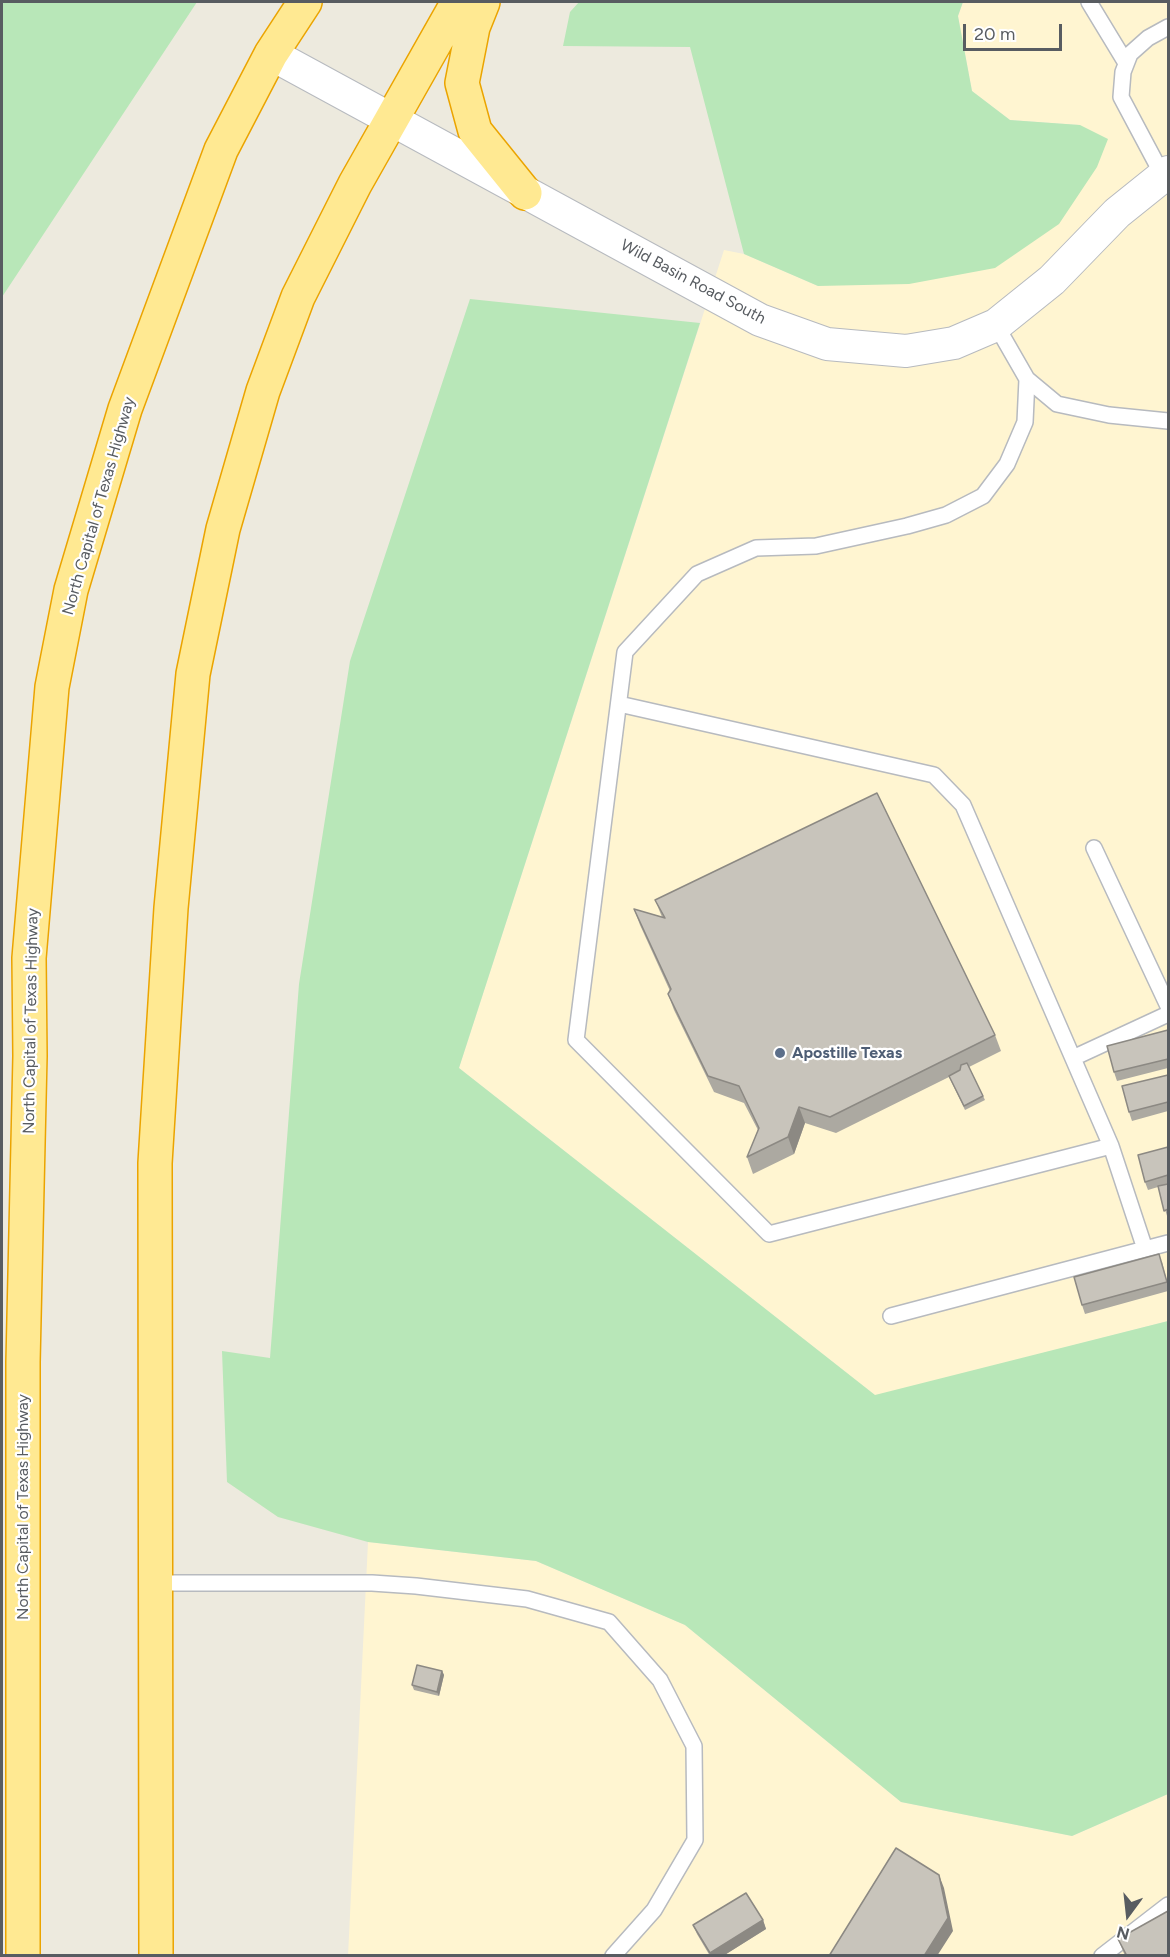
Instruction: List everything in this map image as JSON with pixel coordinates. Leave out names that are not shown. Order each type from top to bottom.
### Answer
[{"type":"highway","name":"North Capital of Texas Highway","points":[[23,1956],[23,1386],[30,1056],[29,958],[52,687],[71,590],[125,409],[221,150],[271,54],[305,2]]},
{"type":"highway","points":[[156,1956],[155,1163],[171,908],[194,674],[223,529],[263,391],[298,297],[392,119],[458,2]]},
{"type":"highway","points":[[483,2],[473,27],[462,83],[475,131],[525,193]]},
{"type":"street","name":"Wild Basin Road South","points":[[271,54],[760,320],[827,344],[906,351],[954,343],[996,324],[1052,280],[1117,213],[1166,174]]},
{"type":"lane","points":[[1089,2],[1126,63]]},
{"type":"lane","points":[[1166,174],[1121,98],[1126,63],[1130,54],[1148,38],[1168,27]]},
{"type":"lane","points":[[996,324],[1027,379],[1057,404],[1109,415],[1168,421]]},
{"type":"lane","points":[[1027,379],[1025,422],[1007,464],[983,495],[946,515],[907,526],[816,546],[756,548],[696,574],[625,652],[576,1040],[769,1234],[1112,1146]]},
{"type":"lane","points":[[619,704],[934,775],[963,805],[1112,1146],[1145,1250]]},
{"type":"lane","points":[[1094,848],[1168,1006]]},
{"type":"lane","points":[[1073,1058],[1168,1014]]},
{"type":"lane","points":[[891,1316],[1168,1244]]},
{"type":"lane","points":[[156,1583],[360,1583],[416,1586],[527,1599],[609,1622],[660,1680],[694,1746],[695,1840],[654,1910],[613,1956]]},
{"type":"lane","points":[[1102,1955],[1168,1905]]},
{"type":"shaded area","points":[[963,2],[1168,2],[1168,1321],[876,1396],[459,1068],[724,250],[744,254],[818,286],[1080,125],[1010,120],[972,91],[958,16]]},
{"type":"shaded area","points":[[368,1542],[536,1561],[685,1625],[901,1802],[1072,1836],[1168,1794],[1168,1955],[348,1956]]},
{"type":"green space","points":[[2,2],[197,2],[2,297]]},
{"type":"green space","points":[[579,2],[963,2],[958,16],[972,91],[1010,120],[1080,125],[1108,139],[1097,167],[1059,224],[995,268],[909,284],[818,286],[744,254],[690,47],[563,46],[570,12]]},
{"type":"green space","points":[[470,299],[700,323],[459,1068],[875,1395],[1168,1321],[1168,1794],[1072,1836],[901,1802],[685,1625],[536,1561],[368,1542],[278,1517],[227,1482],[222,1351],[270,1358],[299,984],[350,661]]},
{"type":"building","points":[[877,793],[995,1035],[830,1117],[799,1107],[788,1137],[747,1157],[759,1128],[739,1086],[708,1076],[668,994],[671,989],[634,909],[665,918],[655,900]]},
{"type":"building","points":[[1168,1030],[1168,1059],[1114,1072],[1107,1046]]},
{"type":"building","points":[[967,1063],[983,1096],[964,1106],[949,1076],[960,1070],[961,1065]]},
{"type":"building","points":[[1168,1075],[1168,1102],[1129,1112],[1122,1086]]},
{"type":"building","points":[[1168,1147],[1168,1175],[1145,1182],[1138,1155]]},
{"type":"building","points":[[1168,1184],[1168,1209],[1164,1211],[1158,1186]]},
{"type":"building","points":[[1159,1254],[1167,1282],[1082,1305],[1074,1277]]},
{"type":"building","points":[[417,1665],[442,1671],[437,1692],[412,1685]]},
{"type":"building","points":[[896,1848],[939,1875],[948,1918],[924,1956],[829,1956]]},
{"type":"building","points":[[746,1893],[763,1920],[710,1953],[693,1925]]},
{"type":"building","points":[[1168,1911],[1168,1956],[1127,1956],[1118,1939]]},
{"type":"place","name":"Apostille Texas","points":[[780,1053]]}]
